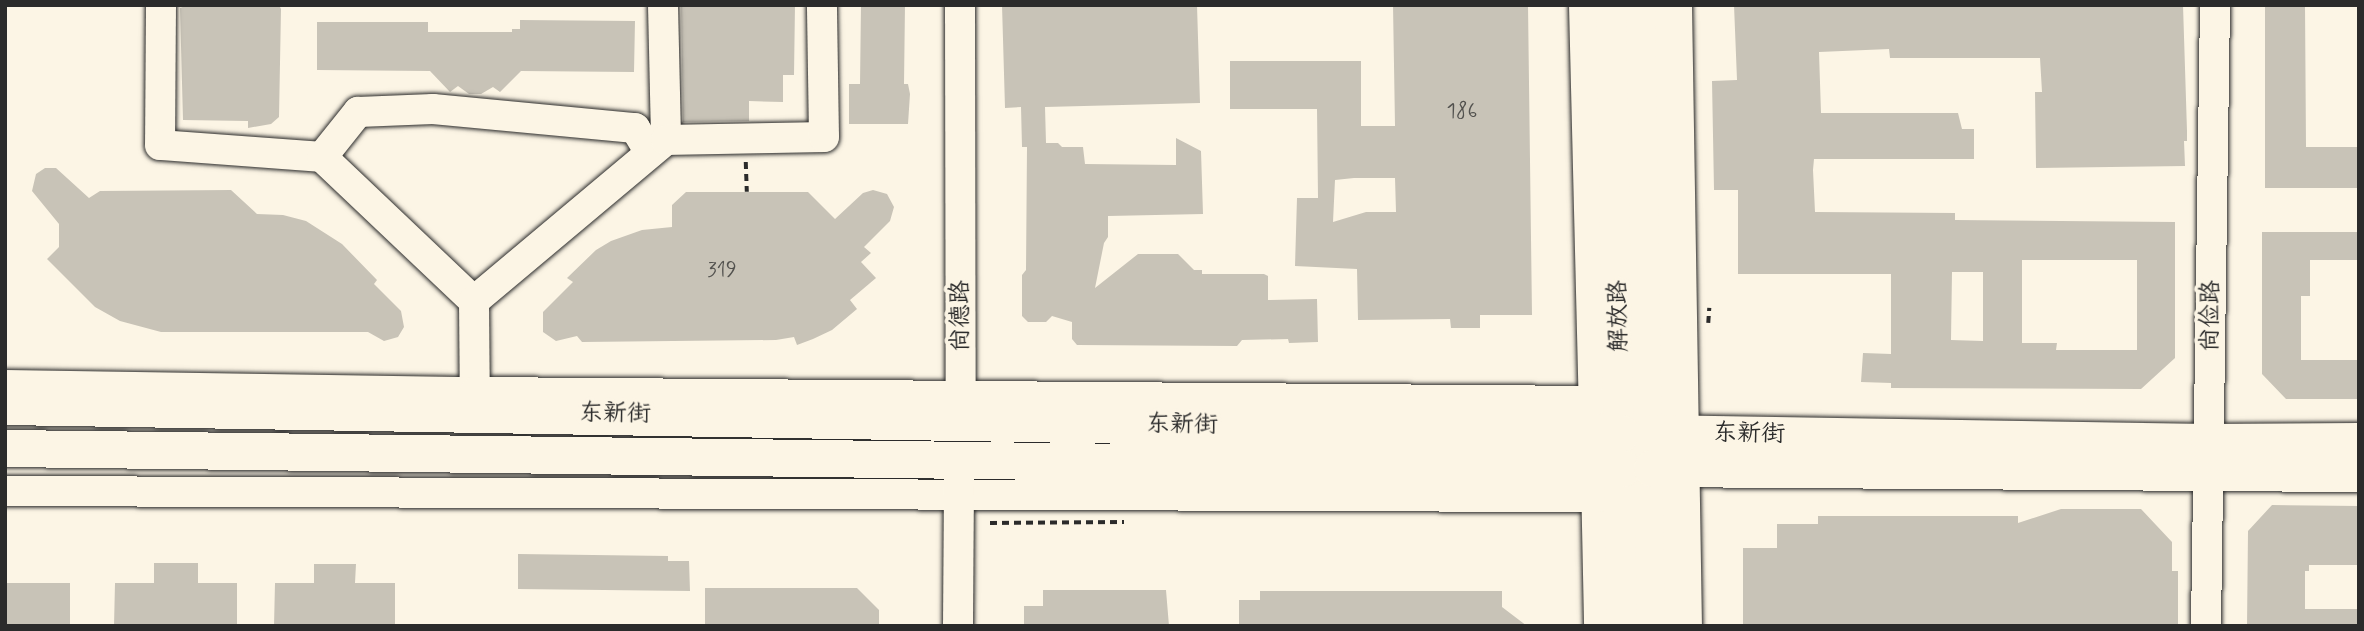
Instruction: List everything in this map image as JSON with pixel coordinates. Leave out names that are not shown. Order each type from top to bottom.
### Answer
[{"type":"main road","name":"解放路","points":[[1614,5],[1629,450],[1655,626]]},
{"type":"main road","name":"解放路","points":[[1625,626],[1644,5]]},
{"type":"main road","points":[[1673,5],[1629,450],[1683,626]]},
{"type":"main road","name":"东新街","points":[[5,406],[475,402],[961,407],[1629,450],[2208,458],[2359,474]]},
{"type":"main road","name":"东新街","points":[[2208,458],[2359,441]]},
{"type":"main road","name":"东新街","points":[[5,448],[959,478],[1629,450]]},
{"type":"street","points":[[5,385],[475,402],[474,300],[322,157],[160,145],[161,5]]},
{"type":"street","points":[[658,147],[663,5]]},
{"type":"street","points":[[474,300],[658,147],[824,137],[822,5]]},
{"type":"street","name":"尚德路","points":[[958,626],[961,407],[960,5]]},
{"type":"street","points":[[1584,5],[1629,450],[1599,626]]},
{"type":"street","name":"尚俭路","points":[[2206,626],[2215,5]]},
{"type":"street","points":[[322,157],[358,112],[433,108],[635,128],[658,147]]},
{"type":"street","points":[[5,491],[959,478]]},
{"type":"building","points":[[188,5],[279,5],[279,117],[271,124],[248,128],[248,121],[183,120],[180,8]]},
{"type":"building","points":[[681,5],[795,5],[794,75],[783,75],[783,102],[749,101],[749,121],[683,122]]},
{"type":"building","points":[[861,5],[905,5],[904,84],[908,84],[910,94],[908,124],[849,124],[849,84],[860,84]]},
{"type":"building","points":[[1002,5],[1197,5],[1200,103],[1045,107],[1046,143],[1058,143],[1062,147],[1083,147],[1085,164],[1176,165],[1176,138],[1201,151],[1203,214],[1108,216],[1108,237],[1104,243],[1095,288],[1138,254],[1178,254],[1194,270],[1202,270],[1202,274],[1264,274],[1268,276],[1268,300],[1317,299],[1318,342],[1289,343],[1288,339],[1242,340],[1237,346],[1077,345],[1072,339],[1072,322],[1052,316],[1046,322],[1028,322],[1022,316],[1022,275],[1026,270],[1027,147],[1022,147],[1021,107],[1005,108]]},
{"type":"building","points":[[1393,5],[1528,5],[1532,315],[1480,315],[1480,328],[1451,328],[1450,319],[1358,320],[1357,269],[1295,266],[1297,198],[1318,198],[1317,109],[1230,109],[1230,61],[1361,61],[1361,126],[1395,126]],"holes":[[[1395,178],[1396,212],[1366,212],[1333,222],[1335,180]]]},
{"type":"building","points":[[1734,5],[2183,5],[2187,131],[2187,141],[2184,141],[2185,166],[2036,168],[2035,92],[2042,92],[2040,58],[1890,58],[1889,49],[1819,52],[1821,113],[1958,113],[1962,129],[1974,129],[1974,159],[1814,159],[1813,170],[1815,212],[1955,213],[1955,220],[2175,222],[2175,358],[2141,389],[1891,388],[1891,383],[1861,382],[1863,353],[1891,354],[1891,274],[1738,274],[1738,190],[1714,190],[1712,81],[1737,80]],"holes":[[[2022,260],[2137,260],[2137,350],[2056,350],[2057,343],[2022,343]],[[1952,272],[1983,272],[1983,341],[1951,340]]]},
{"type":"building","points":[[2265,5],[2305,5],[2306,147],[2359,147],[2359,188],[2265,188]]},
{"type":"building","points":[[520,20],[635,21],[634,72],[521,71],[500,92],[493,87],[481,94],[469,94],[458,86],[450,92],[430,71],[317,70],[317,22],[428,22],[428,32],[512,32],[512,29],[520,29]]},
{"type":"building","points":[[45,168],[56,168],[89,198],[100,191],[231,190],[257,214],[283,215],[306,221],[342,244],[377,280],[374,284],[401,311],[404,327],[398,337],[384,341],[368,332],[161,332],[120,321],[95,307],[47,259],[59,247],[59,224],[32,191],[36,174]]},
{"type":"building","points":[[873,190],[887,194],[894,207],[890,221],[864,247],[871,253],[861,262],[876,278],[850,300],[857,309],[832,330],[813,339],[797,345],[794,337],[776,340],[582,342],[577,336],[556,341],[543,332],[543,312],[573,282],[567,278],[596,250],[611,241],[642,230],[672,227],[672,205],[686,192],[808,192],[835,219],[863,193]]},
{"type":"building","points":[[2262,232],[2359,232],[2359,260],[2310,260],[2310,296],[2301,296],[2301,360],[2359,360],[2359,399],[2286,399],[2262,374]]},
{"type":"building","points":[[2272,505],[2359,506],[2359,565],[2309,565],[2309,571],[2305,571],[2305,609],[2359,609],[2359,626],[2247,626],[2248,531]]},
{"type":"building","points":[[2061,509],[2141,509],[2172,542],[2172,571],[2178,571],[2178,626],[1743,626],[1743,548],[1777,548],[1777,524],[1818,524],[1818,516],[2018,516],[2018,523]]},
{"type":"building","points":[[518,554],[668,556],[668,561],[689,561],[690,591],[518,589]]},
{"type":"building","points":[[154,563],[198,563],[198,583],[237,583],[237,626],[114,626],[115,583],[154,583]]},
{"type":"building","points":[[314,564],[356,564],[355,583],[395,583],[395,626],[274,626],[275,583],[314,583]]},
{"type":"building","points":[[5,583],[70,583],[70,626],[5,626]]},
{"type":"building","points":[[705,588],[857,588],[879,610],[879,626],[705,626]]},
{"type":"building","points":[[1043,590],[1166,590],[1169,626],[1024,626],[1024,606],[1043,606]]},
{"type":"building","points":[[1260,591],[1502,591],[1502,607],[1527,626],[1239,626],[1239,600],[1260,600]]}]
